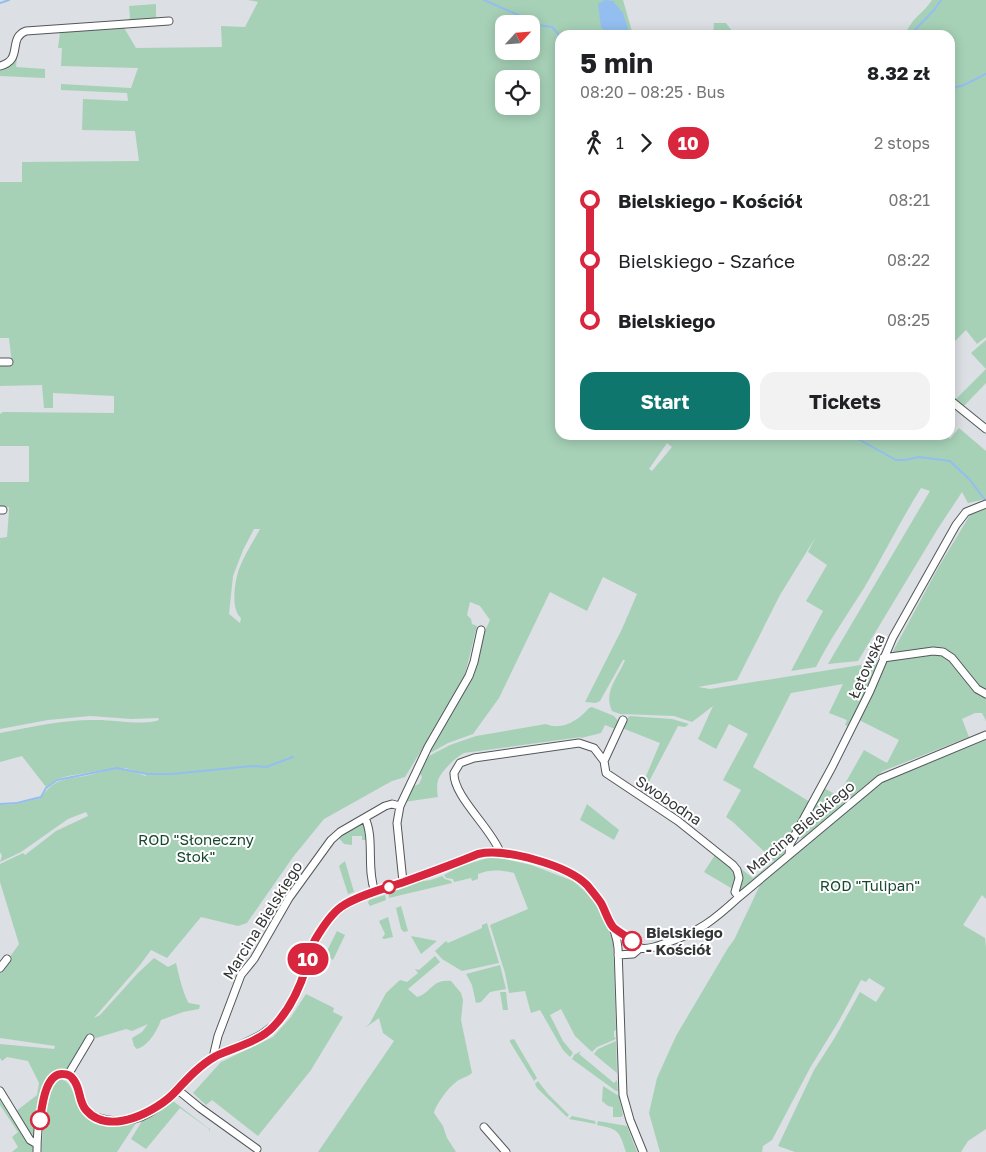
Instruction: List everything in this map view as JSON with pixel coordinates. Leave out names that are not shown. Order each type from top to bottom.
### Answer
[{"type":"street","points":[[0,66],[11,61],[17,37],[26,31],[169,21]]},
{"type":"street","points":[[0,362],[9,362]]},
{"type":"street","points":[[955,404],[986,429]]},
{"type":"street","name":"Łętowska","points":[[789,854],[790,844],[832,767],[870,691],[893,637],[956,525],[966,512],[986,504]]},
{"type":"street","points":[[403,882],[398,823],[400,806],[428,746],[468,676],[474,662],[481,630]]},
{"type":"street","points":[[883,658],[933,651],[943,652],[952,658],[977,689],[986,694]]},
{"type":"street","points":[[604,761],[622,720]]},
{"type":"street","name":"Marcina Bielskiego","points":[[618,955],[633,954],[640,948],[660,946],[692,934],[709,923],[880,778],[986,735]]},
{"type":"street","name":"Swobodna","points":[[500,852],[494,839],[456,786],[454,773],[457,766],[463,761],[485,756],[579,743],[594,748],[604,761],[604,770],[608,776],[678,821],[733,865],[739,875],[735,892],[738,897]]},
{"type":"street","name":"Marcina Bielskiego","points":[[216,1057],[214,1053],[218,1036],[241,975],[254,959],[279,914],[331,840],[340,832],[392,804],[400,806]]},
{"type":"street","points":[[364,818],[369,826],[370,871],[375,892]]},
{"type":"street","points":[[37,1148],[40,1120],[48,1085],[56,1075],[68,1075],[75,1081],[86,1111],[93,1116],[106,1120],[129,1120],[145,1114],[158,1107],[178,1090],[198,1068],[216,1057],[264,1034],[275,1025],[287,1011],[296,995],[312,947],[326,922],[340,908],[375,892],[478,854],[500,852],[548,864],[578,877],[601,902],[613,927],[618,944],[623,1094],[630,1120],[643,1152]]},
{"type":"street","points":[[613,927],[640,948]]},
{"type":"street","points":[[618,944],[622,939],[628,937]]},
{"type":"street","points":[[0,968],[7,958]]},
{"type":"street","points":[[68,1075],[90,1038]]},
{"type":"street","points":[[0,1090],[30,1140],[37,1148]]},
{"type":"street","points":[[178,1090],[257,1148]]},
{"type":"street","points":[[484,1127],[506,1152]]},
{"type":"green space","name":"ROD \"Słoneczny Stok\"","points":[[248,0],[623,0],[632,30],[555,30],[555,440],[955,440],[955,433],[959,428],[986,451],[986,499],[968,503],[962,492],[858,661],[828,664],[930,491],[921,488],[816,667],[791,671],[823,611],[806,601],[827,565],[808,552],[815,538],[780,595],[737,680],[698,687],[710,689],[879,662],[850,727],[845,725],[847,720],[829,713],[843,684],[791,693],[753,767],[810,802],[787,842],[784,855],[741,891],[739,890],[742,878],[736,865],[753,878],[774,861],[726,817],[741,790],[723,780],[748,734],[729,724],[716,749],[698,739],[713,706],[692,722],[674,716],[620,714],[612,711],[609,697],[610,691],[625,660],[623,660],[600,701],[596,703],[585,702],[622,629],[637,594],[603,577],[587,611],[550,592],[499,698],[473,734],[448,743],[432,752],[429,750],[473,671],[484,633],[490,620],[480,606],[470,602],[467,615],[471,619],[472,624],[477,626],[463,682],[405,777],[392,781],[324,819],[293,857],[247,923],[238,926],[201,917],[167,958],[151,950],[94,1018],[100,1015],[154,958],[168,967],[176,963],[187,1000],[189,1003],[200,1005],[199,1009],[183,1012],[161,1020],[152,1037],[145,1045],[137,1049],[132,1038],[142,1032],[148,1024],[132,1031],[126,1029],[96,1038],[89,1034],[72,1064],[63,1071],[54,1073],[47,1080],[42,1095],[33,1141],[15,1112],[37,1095],[39,1083],[28,1061],[7,1057],[2,1061],[0,1058],[0,1044],[54,1049],[55,1046],[0,1038],[0,971],[19,944],[0,882],[0,864],[23,853],[25,855],[56,831],[88,816],[86,812],[68,819],[21,852],[0,862],[2,856],[0,852],[0,805],[17,804],[41,798],[51,786],[62,780],[117,769],[125,769],[146,776],[146,774],[125,768],[116,768],[68,776],[57,779],[46,787],[22,756],[0,762],[0,733],[46,724],[81,720],[152,722],[159,720],[158,718],[132,719],[90,716],[48,720],[0,729],[0,538],[7,537],[9,507],[0,507],[0,482],[29,482],[29,446],[0,446],[0,414],[3,412],[114,413],[114,396],[53,393],[53,408],[44,408],[42,385],[0,386],[0,365],[12,364],[9,338],[0,338],[0,182],[22,182],[22,162],[139,161],[135,131],[82,130],[83,99],[128,101],[127,93],[61,90],[61,84],[131,88],[138,68],[61,66],[62,48],[58,48],[60,32],[123,26],[136,48],[222,47],[221,26],[245,27],[258,2]],"holes":[[[667,443],[672,447],[652,471],[649,469]],[[254,529],[260,529],[243,559],[236,580],[234,602],[241,618],[240,623],[229,614],[233,576]]]},
{"type":"green space","points":[[932,0],[986,0],[986,337],[977,344],[966,330],[955,341],[955,30],[908,30]]},
{"type":"green space","points":[[156,4],[156,19],[126,22],[130,18],[129,6]]},
{"type":"green space","points":[[714,23],[726,23],[731,30],[713,30]]},
{"type":"green space","points":[[17,58],[16,67],[45,69],[45,78],[0,76],[0,68],[8,66]]},
{"type":"green space","points":[[986,340],[986,369],[971,353]]},
{"type":"green space","points":[[986,369],[986,383],[962,408],[955,400]]},
{"type":"green space","points":[[986,508],[986,688],[984,692],[944,647],[891,655],[938,568],[970,515],[977,510]]},
{"type":"green space","points":[[935,653],[944,654],[986,697],[986,721],[982,713],[975,713],[962,719],[969,737],[883,771],[805,838],[799,838],[799,833],[824,788],[838,796],[864,750],[887,763],[899,740],[859,720],[887,659]]},
{"type":"green space","points":[[592,707],[614,716],[619,722],[615,729],[605,725],[601,733],[581,738],[464,753],[451,763],[440,776],[437,784],[438,797],[404,802],[412,787],[419,784],[422,777],[419,772],[429,756],[450,745],[476,736],[546,724],[552,726],[564,725],[580,717]]},
{"type":"green space","points":[[630,716],[672,719],[689,724],[685,727],[678,726],[642,795],[640,793],[644,781],[660,743],[622,728],[626,719]]},
{"type":"green space","name":"ROD \"Tulipan\"","points":[[986,737],[986,899],[982,895],[963,925],[985,938],[986,1129],[968,1141],[961,1152],[795,1152],[778,1146],[814,1070],[860,992],[876,1002],[885,988],[869,978],[866,982],[861,980],[810,1068],[772,1140],[763,1146],[762,1152],[660,1152],[649,1113],[657,1078],[676,1036],[734,940],[762,881],[883,780]]},
{"type":"green space","points":[[587,804],[619,830],[614,840],[580,820]]},
{"type":"green space","points":[[361,823],[365,825],[368,840],[362,840],[362,836],[352,836],[352,845],[344,844],[339,836]]},
{"type":"green space","points":[[715,855],[734,870],[737,879],[731,888],[704,872]]},
{"type":"green space","points":[[488,858],[500,858],[531,865],[573,881],[590,896],[613,940],[616,1030],[614,1031],[614,1037],[616,1038],[614,1040],[597,1047],[592,1052],[575,1036],[561,1009],[550,1015],[563,1041],[573,1053],[570,1057],[563,1050],[540,1010],[531,1013],[525,991],[509,993],[505,973],[490,925],[528,909],[514,873],[487,871],[478,874],[478,879],[472,881],[471,878],[454,882],[453,879],[446,878],[444,875],[461,866]]},
{"type":"green space","points":[[345,861],[354,892],[348,894],[339,866]]},
{"type":"green space","points":[[442,876],[452,883],[389,898],[389,893],[417,882]]},
{"type":"green space","points":[[385,895],[386,900],[370,906],[368,903],[369,900]]},
{"type":"green space","points":[[401,906],[408,931],[404,932],[401,929],[396,908]]},
{"type":"green space","points":[[388,917],[393,937],[384,939],[382,938],[385,934],[379,921]]},
{"type":"green space","points":[[487,923],[499,963],[462,971],[442,959],[435,951],[446,941],[448,943],[482,928],[482,925]]},
{"type":"green space","points":[[337,931],[345,935],[333,960],[325,955]]},
{"type":"green space","points":[[411,936],[437,941],[421,954]]},
{"type":"green space","points":[[435,956],[440,962],[408,989],[417,997],[426,993],[439,982],[451,981],[461,993],[463,1000],[461,1020],[472,1073],[457,1081],[449,1089],[439,1102],[434,1113],[456,1152],[318,1152],[394,1041],[383,1033],[379,1018],[365,1028],[370,1023],[386,993],[400,980],[407,982],[418,973],[415,969],[419,970]]},
{"type":"green space","points":[[500,965],[506,989],[490,992],[481,1002],[476,1003],[472,985],[466,974]]},
{"type":"green space","points":[[500,992],[506,992],[508,1010],[503,1010]]},
{"type":"green space","points":[[306,994],[334,1008],[333,1012],[343,1017],[311,1070],[258,1136],[212,1100],[206,1105],[193,1093],[221,1062],[273,1037],[291,1017]]},
{"type":"green space","points":[[514,1039],[537,1078],[534,1081],[510,1042],[510,1040]]},
{"type":"green space","points":[[616,1041],[617,1073],[594,1054],[598,1049]]},
{"type":"green space","points":[[581,1051],[579,1054],[614,1083],[617,1080],[618,1091],[572,1059],[574,1055]]},
{"type":"green space","points":[[58,1080],[64,1080],[72,1089],[80,1109],[89,1120],[106,1125],[136,1123],[117,1152],[42,1152],[47,1104]]},
{"type":"green space","points":[[538,1081],[569,1115],[567,1117],[537,1088],[535,1084]]},
{"type":"green space","points":[[603,1086],[619,1096],[623,1115],[621,1117],[613,1117],[613,1107],[608,1106],[602,1101]]},
{"type":"green space","points":[[0,1097],[34,1149],[34,1152],[12,1152],[18,1147],[12,1137],[18,1132],[0,1105]]},
{"type":"green space","points":[[173,1101],[210,1129],[209,1132],[209,1129],[180,1108],[146,1149],[131,1139],[142,1121],[151,1117]]},
{"type":"green space","points":[[572,1116],[595,1121],[596,1124],[569,1119]]},
{"type":"green space","points":[[598,1121],[627,1126],[637,1152],[626,1152],[620,1135],[610,1128],[597,1125]]},
{"type":"water","points":[[605,0],[613,1],[623,13],[628,30],[604,30],[601,27],[598,4]]},
{"type":"waterway","points":[[0,3],[9,0]]},
{"type":"waterway","points":[[484,0],[528,18],[538,25],[552,27],[555,30]]},
{"type":"waterway","points":[[915,30],[941,0]]},
{"type":"waterway","points":[[955,88],[986,74]]},
{"type":"waterway","points":[[860,440],[896,460],[919,457],[950,461],[970,480],[985,500]]},
{"type":"waterway","points":[[0,804],[17,803],[41,797],[46,788],[57,780],[117,768],[147,774],[171,774],[253,766],[266,767],[293,757]]},
{"type":"bus line","name":"10","points":[[40,1120],[48,1085],[56,1075],[60,1074],[73,1078],[86,1111],[101,1119],[110,1121],[129,1120],[158,1107],[172,1096],[198,1068],[216,1057],[264,1034],[275,1025],[287,1011],[296,995],[316,938],[326,922],[340,908],[368,895],[478,854],[504,852],[548,864],[578,877],[601,902],[613,927],[632,941]]},
{"type":"place","name":"Bielskiego - Kościół","points":[[632,941]]}]
